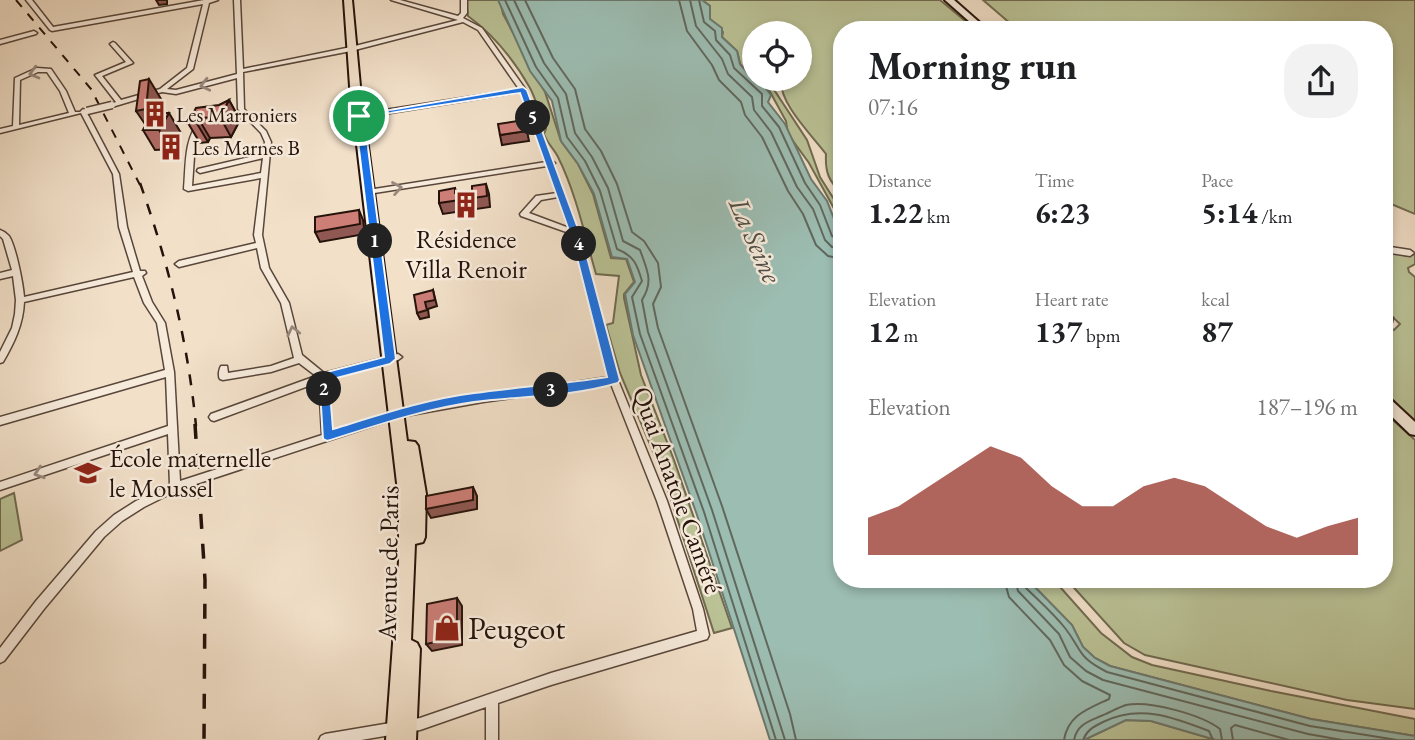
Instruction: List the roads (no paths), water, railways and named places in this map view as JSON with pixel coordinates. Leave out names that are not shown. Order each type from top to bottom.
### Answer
[{"type":"main road","name":"Avenue de Paris","points":[[349,0],[351,49],[401,413],[418,494],[401,734]]},
{"type":"main road","points":[[949,0],[974,21]]},
{"type":"main road","points":[[1393,409],[1415,430]]},
{"type":"street","points":[[29,0],[45,14],[52,29],[215,0]]},
{"type":"street","points":[[237,0],[240,110],[242,115],[264,132],[268,142],[257,235],[265,268],[285,303],[300,359],[323,377],[327,436]]},
{"type":"street","points":[[394,0],[462,19]]},
{"type":"street","points":[[462,19],[464,0]]},
{"type":"street","points":[[0,131],[120,103],[162,90],[190,69],[207,1]]},
{"type":"street","points":[[162,90],[170,92],[240,73],[351,49],[462,19]]},
{"type":"street","name":"Quai Anatole Caméré","points":[[462,19],[480,29],[523,90],[552,163],[603,329],[614,380],[662,500],[698,609],[703,635],[492,699]]},
{"type":"street","points":[[0,42],[34,33]]},
{"type":"street","points":[[113,44],[130,63],[98,75],[120,103]]},
{"type":"street","points":[[16,127],[18,79],[37,70],[49,70],[81,112],[116,174],[123,227],[148,303],[161,323],[170,372],[176,487]]},
{"type":"street","points":[[362,115],[523,90]]},
{"type":"street","points":[[208,123],[199,126],[192,142],[188,189],[264,175]]},
{"type":"street","points":[[200,171],[266,155]]},
{"type":"street","points":[[372,192],[552,163]]},
{"type":"street","points":[[561,194],[539,198],[524,214],[575,233]]},
{"type":"street","points":[[0,232],[6,238],[22,300],[19,325],[0,360]]},
{"type":"street","points":[[179,264],[260,245]]},
{"type":"street","points":[[1393,250],[1410,253]]},
{"type":"street","points":[[0,276],[16,272]]},
{"type":"street","points":[[22,300],[140,273]]},
{"type":"street","points":[[214,417],[323,377],[394,358]]},
{"type":"street","points":[[224,368],[223,377],[271,369],[300,359]]},
{"type":"street","points":[[0,421],[170,372]]},
{"type":"street","points":[[0,657],[100,534],[140,503],[176,487],[401,413],[472,398],[544,391],[614,380]]},
{"type":"street","points":[[0,486],[173,428]]},
{"type":"street","points":[[325,740],[401,734],[492,699],[492,740]]},
{"type":"water","name":"La Seine","points":[[498,0],[702,0],[710,6],[710,19],[722,28],[722,37],[737,51],[742,66],[742,91],[768,91],[771,95],[768,102],[785,124],[811,179],[827,201],[833,216],[833,588],[1036,588],[1072,625],[1083,647],[1110,666],[1311,719],[1415,736],[1415,740],[1216,740],[1151,721],[1126,720],[1084,740],[770,740],[697,515],[633,335],[625,294],[635,282],[627,259],[612,257],[594,194],[578,164],[561,141],[552,101],[530,71]]},
{"type":"railway","points":[[16,0],[91,89],[140,185]]},
{"type":"railway","points":[[140,183],[176,303],[196,426]]},
{"type":"railway","points":[[195,424],[205,580],[204,740]]},
{"type":"place","name":"Les Marroniers","points":[[155,114]]},
{"type":"place","name":"Les Marnes B","points":[[171,147]]},
{"type":"place","name":"Résidence Villa Renoir","points":[[466,205]]},
{"type":"place","name":"École maternelle le Moussel","points":[[88,473]]},
{"type":"place","name":"Peugeot","points":[[447,628]]}]
